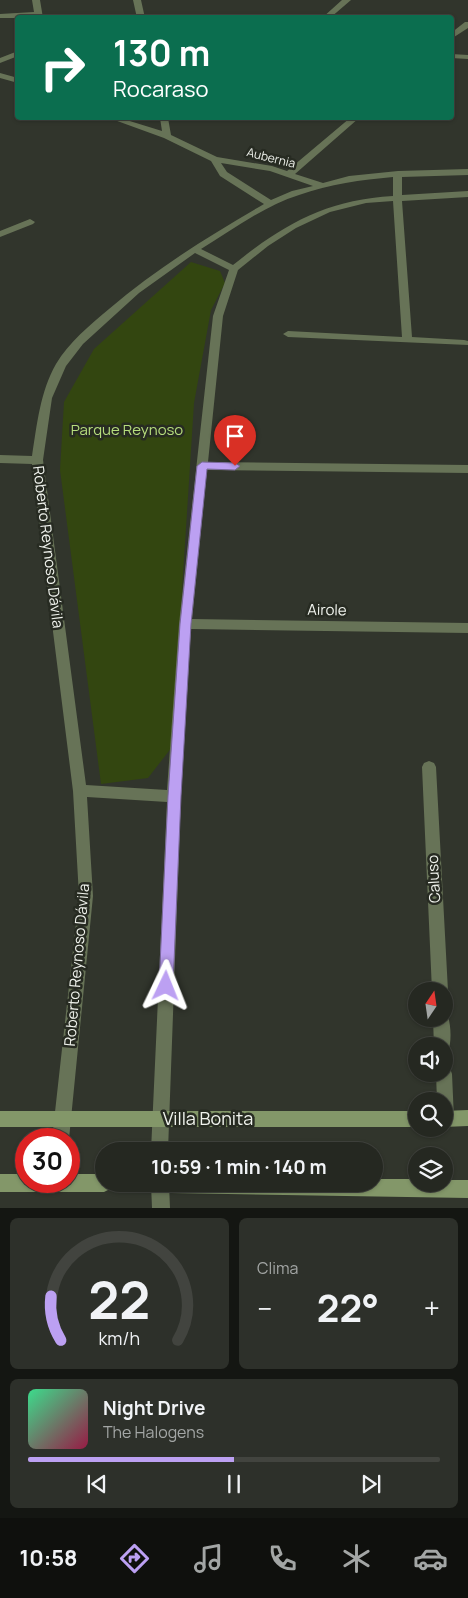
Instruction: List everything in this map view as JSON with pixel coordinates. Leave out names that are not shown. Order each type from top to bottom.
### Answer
[{"type":"street","points":[[36,0],[39,15]]},
{"type":"street","points":[[137,0],[140,15]]},
{"type":"street","points":[[328,15],[346,0]]},
{"type":"street","points":[[0,16],[15,16]]},
{"type":"street","points":[[454,35],[468,24]]},
{"type":"street","points":[[0,61],[15,54]]},
{"type":"street","points":[[454,56],[468,57]]},
{"type":"street","points":[[1,77],[15,80]]},
{"type":"street","name":"Aubernia","points":[[119,120],[167,136]]},
{"type":"street","name":"Aubernia","points":[[142,120],[167,136],[215,159],[250,164],[320,185]]},
{"type":"street","points":[[164,120],[167,136]]},
{"type":"street","points":[[288,174],[353,120]]},
{"type":"street","name":"Aubernia","points":[[215,159],[223,174],[270,204]]},
{"type":"street","name":"Roberto Reynoso Dávila","points":[[62,1128],[86,896],[80,791],[36,460],[47,398],[61,366],[79,342],[96,325],[136,291],[194,248],[270,204],[320,185],[349,179],[398,174],[468,172]]},
{"type":"street","points":[[398,174],[397,197],[407,340]]},
{"type":"street","points":[[160,1142],[174,796],[185,624],[218,316],[234,269],[272,239],[326,210],[366,200],[468,194]]},
{"type":"street","points":[[0,234],[30,222]]},
{"type":"street","points":[[194,248],[234,269]]},
{"type":"street","points":[[288,334],[464,342]]},
{"type":"street","points":[[0,459],[36,460]]},
{"type":"street","points":[[202,466],[468,469]]},
{"type":"street","name":"Airole","points":[[185,624],[468,628]]},
{"type":"street","name":"Caluso","points":[[429,767],[440,982]]},
{"type":"street","points":[[80,791],[174,796]]},
{"type":"street","points":[[453,1119],[468,1118]]},
{"type":"street","name":"Villa Bonita","points":[[0,1120],[408,1119]]},
{"type":"street","points":[[0,1183],[15,1183]]},
{"type":"street","points":[[80,1183],[95,1183]]},
{"type":"street","points":[[383,1188],[468,1189]]},
{"type":"street","points":[[160,1192],[161,1208]]},
{"type":"green space","name":"Parque Reynoso","points":[[191,262],[220,271],[225,283],[211,310],[194,403],[172,747],[148,778],[101,784],[60,470],[64,402],[94,349]]},
{"type":"route","points":[[166,986],[174,796],[185,624],[202,466],[235,466]]}]
